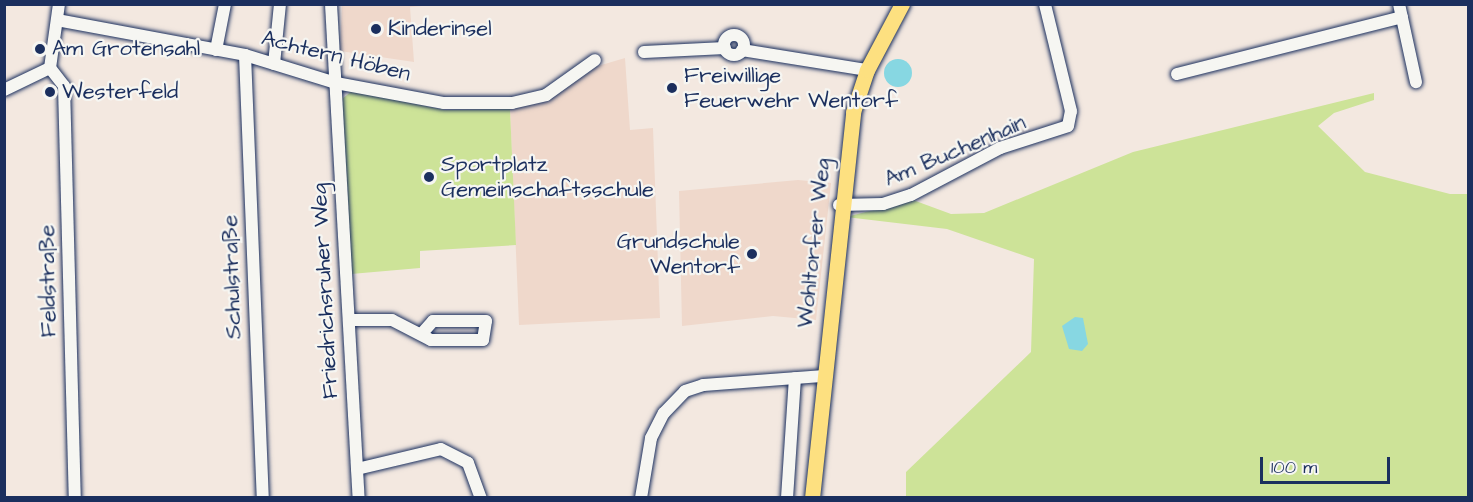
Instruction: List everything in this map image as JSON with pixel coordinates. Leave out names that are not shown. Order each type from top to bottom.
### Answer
[{"type":"main road","name":"Wohltorfer Weg","points":[[812,498],[839,205],[853,112],[867,70],[902,4]]},
{"type":"street","points":[[4,90],[50,68],[59,4]]},
{"type":"street","points":[[216,50],[225,4]]},
{"type":"street","points":[[274,64],[280,4]]},
{"type":"street","name":"Friedrichsruher Weg","points":[[331,4],[359,498]]},
{"type":"street","name":"Am Buchenhain","points":[[839,205],[883,204],[911,195],[1000,148],[1068,126],[1071,111],[1045,4]]},
{"type":"street","points":[[1177,74],[1400,11],[1416,82]]},
{"type":"street","name":"Achtern Höben","points":[[57,20],[245,55],[336,83],[444,103],[512,102],[546,95],[595,60]]},
{"type":"street","points":[[644,52],[725,48],[735,54],[742,50],[867,70]]},
{"type":"street","name":"Schulstraße","points":[[245,55],[263,498]]},
{"type":"street","name":"Feldstraße","points":[[50,68],[64,86],[75,498]]},
{"type":"street","points":[[349,320],[392,320],[423,332],[431,340],[483,340],[486,321],[433,321],[423,332]]},
{"type":"street","points":[[641,498],[651,438],[664,413],[685,391],[703,385],[822,376]]},
{"type":"street","points":[[787,498],[795,378]]},
{"type":"street","points":[[357,469],[441,449],[468,463],[481,498]]},
{"type":"shaded area","name":"Kinderinsel","points":[[342,5],[434,5],[410,7],[414,62],[340,51]]},
{"type":"shaded area","points":[[625,58],[630,130],[653,128],[660,318],[519,325],[510,109],[549,99],[598,66]]},
{"type":"shaded area","name":"Grundschule Wentorf","points":[[798,180],[831,183],[816,320],[773,316],[682,326],[679,191]]},
{"type":"green space","name":"Sportplatz Gemeinschaftsschule","points":[[352,91],[445,110],[510,109],[516,245],[420,251],[420,268],[351,274],[342,99]]},
{"type":"green space","points":[[1374,93],[1374,100],[1334,113],[1318,126],[1365,172],[1450,194],[1468,194],[1468,497],[906,497],[906,472],[1031,352],[1034,259],[947,229],[846,217],[913,200],[951,214],[984,213],[1133,152]]},
{"type":"water","points":[[898,59],[908,63],[912,73],[908,83],[898,87],[888,83],[884,73],[888,63]]},
{"type":"water","points":[[1075,317],[1083,318],[1088,344],[1082,351],[1069,349],[1062,326]]},
{"type":"place","name":"Kinderinsel","points":[[376,29]]},
{"type":"place","name":"Am Grotensahl","points":[[40,49]]},
{"type":"place","name":"Freiwillige Feuerwehr Wentorf","points":[[672,88]]},
{"type":"place","name":"Westerfeld","points":[[50,92]]},
{"type":"place","name":"Sportplatz Gemeinschaftsschule","points":[[429,177]]},
{"type":"place","name":"Grundschule Wentorf","points":[[752,254]]}]
